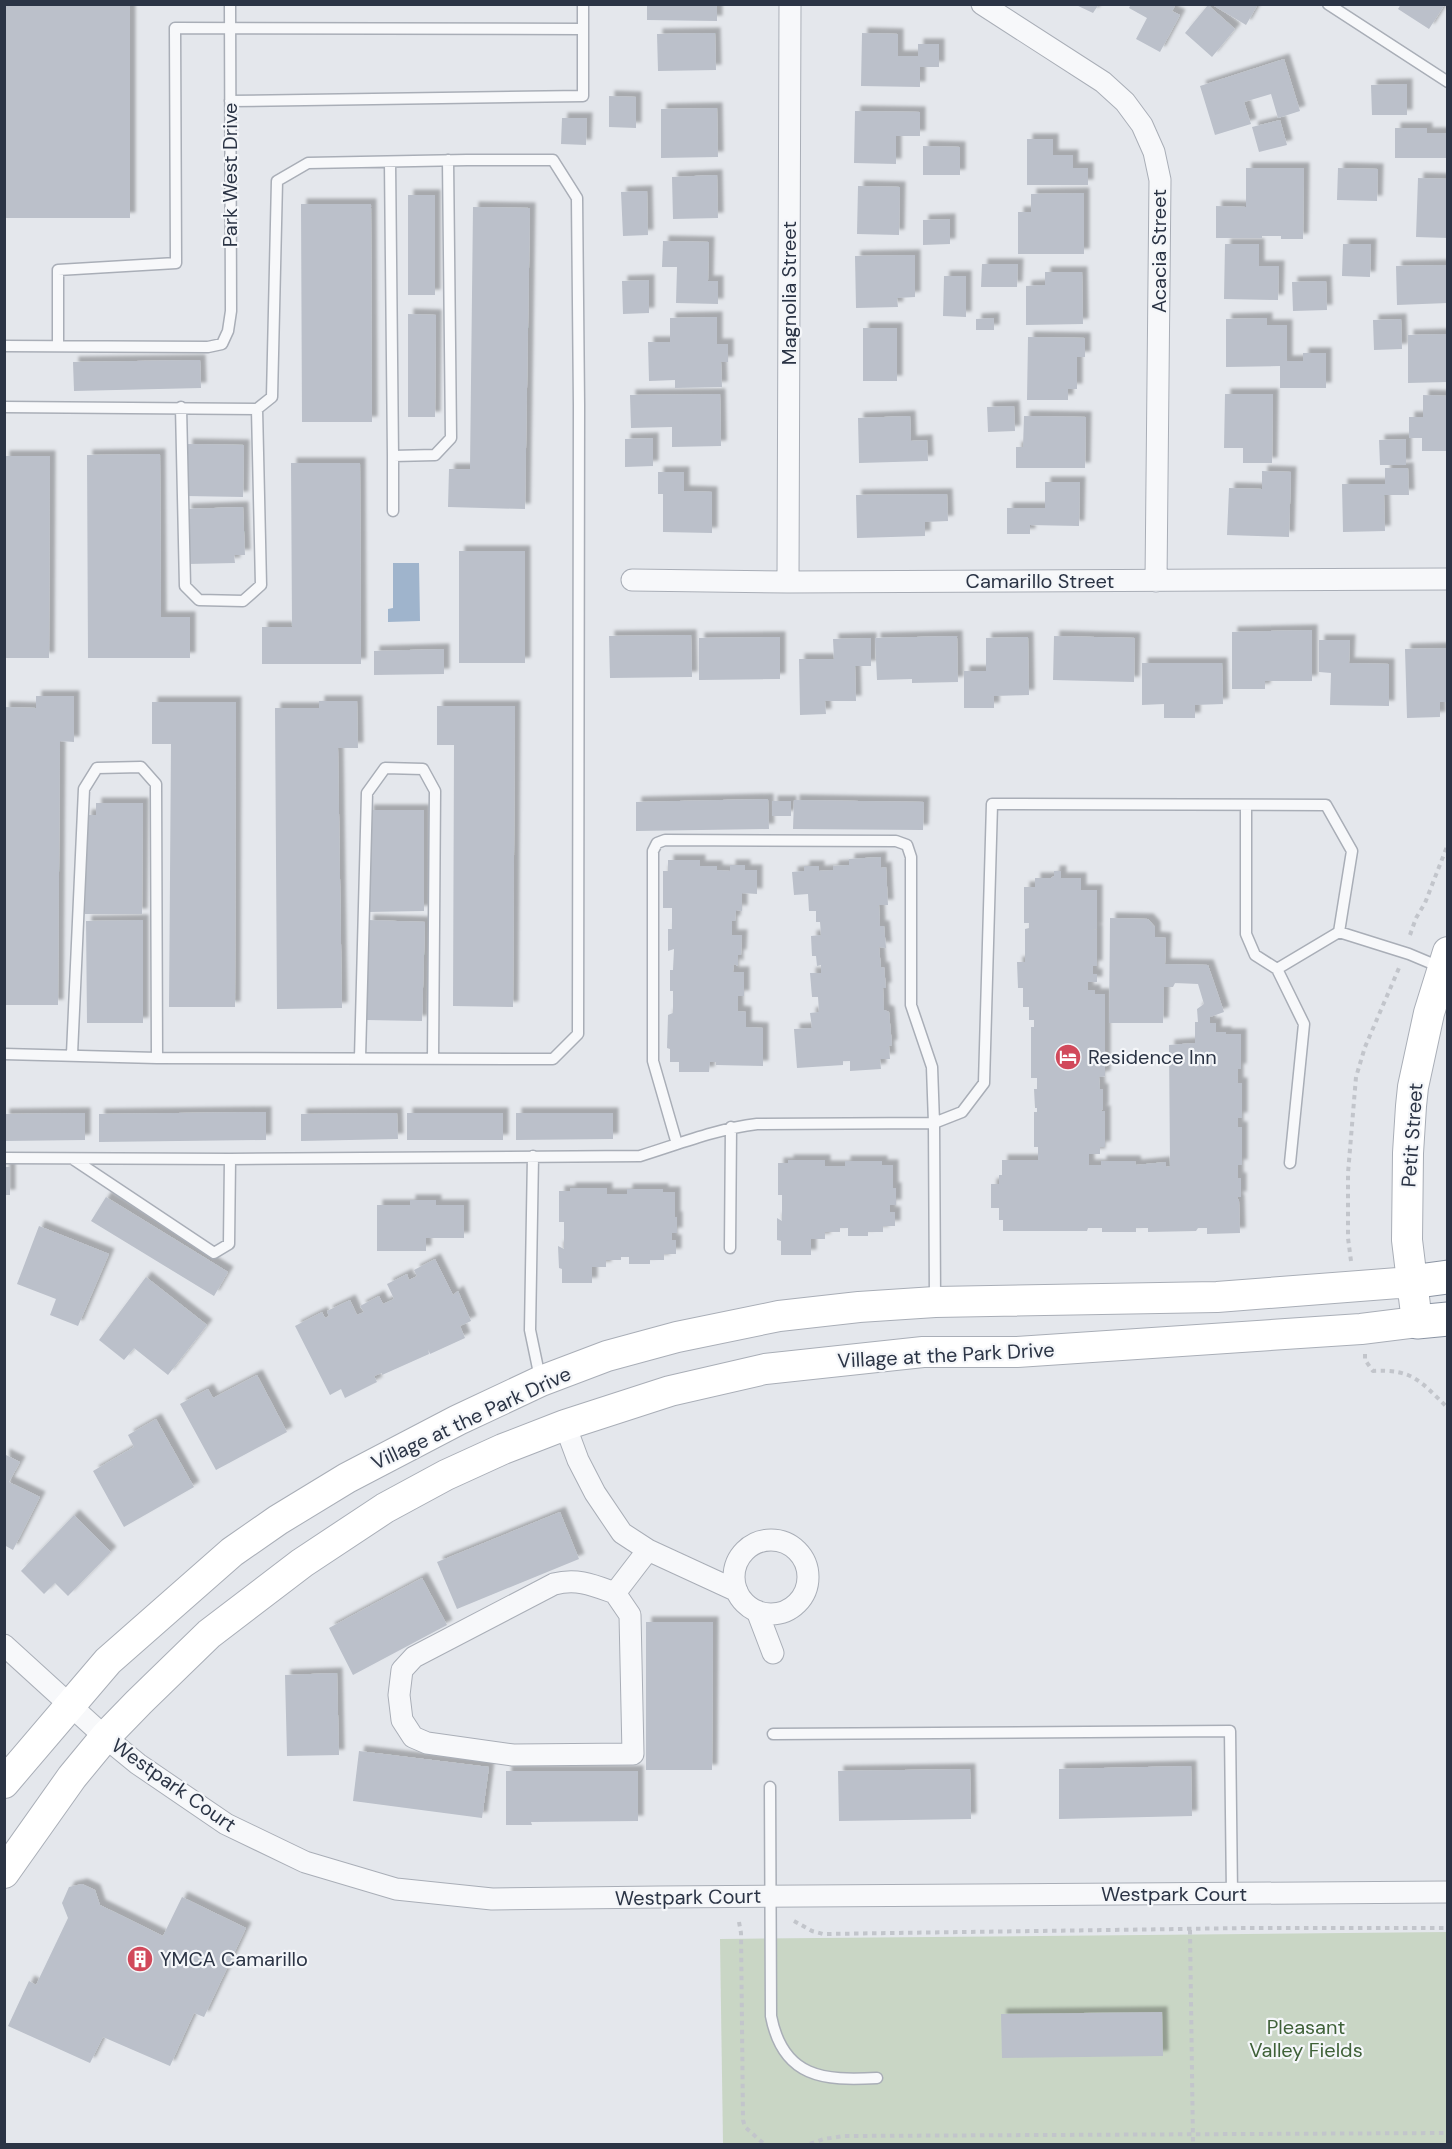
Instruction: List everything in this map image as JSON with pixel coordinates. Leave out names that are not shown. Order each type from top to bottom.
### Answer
[{"type":"highway","points":[[1411,1282],[1448,1277]]},
{"type":"street","name":"Magnolia Street","points":[[788,582],[790,4]]},
{"type":"street","name":"Acacia Street","points":[[982,4],[1103,82],[1125,102],[1142,125],[1154,152],[1160,180],[1156,581]]},
{"type":"street","name":"Camarillo Street","points":[[632,580],[788,582],[1448,579]]},
{"type":"street","name":"Petit Street","points":[[1432,1321],[1411,1282],[1407,1240],[1407,1181],[1413,1087],[1429,1013],[1446,963]]},
{"type":"street","name":"Village at the Park Drive","points":[[4,1783],[108,1661],[232,1552],[296,1507],[458,1420],[541,1381],[607,1356],[676,1337],[768,1318],[859,1307],[935,1302],[1217,1298],[1411,1282]]},
{"type":"street","name":"Village at the Park Drive","points":[[4,1873],[72,1777],[105,1737],[209,1634],[302,1563],[385,1508],[503,1449],[565,1425],[691,1386],[765,1369],[853,1358],[923,1352],[1017,1352],[1361,1329],[1432,1321]]},
{"type":"street","points":[[565,1425],[578,1460],[595,1493],[622,1533],[648,1550],[737,1591]]},
{"type":"street","points":[[764,1541],[786,1543],[802,1557],[807,1571],[807,1585],[801,1598],[784,1612],[770,1614],[757,1611],[744,1603],[737,1591],[734,1577],[738,1563],[745,1551],[764,1541]]},
{"type":"street","points":[[615,1593],[648,1550]]},
{"type":"street","points":[[696,1572],[738,1563]]},
{"type":"street","points":[[568,1581],[591,1584],[615,1593],[630,1615],[633,1754],[513,1755],[427,1743],[413,1737],[402,1720],[399,1695],[402,1670],[414,1657],[554,1584],[568,1581]]},
{"type":"street","points":[[757,1611],[773,1653],[784,1612]]},
{"type":"street","name":"Westpark Court","points":[[4,1645],[138,1764],[226,1824],[305,1862],[396,1889],[492,1899],[1448,1892]]},
{"type":"lane","name":"Park West Drive","points":[[58,346],[208,347],[222,344],[228,331],[231,311],[230,4]]},
{"type":"lane","points":[[230,101],[583,96],[583,4]]},
{"type":"lane","points":[[1328,4],[1448,82]]},
{"type":"lane","points":[[4,346],[58,346],[58,270],[176,263],[175,27],[583,29]]},
{"type":"lane","points":[[393,456],[435,455],[451,438],[448,160]]},
{"type":"lane","points":[[4,407],[257,409],[272,397],[277,181],[308,163],[554,160],[577,198],[578,1034],[553,1059],[157,1058],[4,1054]]},
{"type":"lane","points":[[390,162],[393,511]]},
{"type":"lane","points":[[181,407],[185,586],[198,600],[243,601],[261,585],[257,409]]},
{"type":"lane","points":[[72,1054],[84,789],[97,768],[141,767],[156,784],[157,1058]]},
{"type":"lane","points":[[360,1058],[367,793],[385,768],[423,769],[435,791],[433,1058]]},
{"type":"lane","points":[[4,1158],[640,1156],[731,1127],[934,1123],[962,1112],[984,1083],[992,804],[1326,805],[1352,851],[1339,932]]},
{"type":"lane","points":[[1246,805],[1246,934],[1255,955],[1277,969],[1304,1024],[1290,1163]]},
{"type":"lane","points":[[677,1144],[653,1061],[653,851],[657,843],[665,840],[896,841],[907,845],[910,857],[911,1005],[932,1066],[935,1302]]},
{"type":"lane","points":[[1277,969],[1339,932],[1446,963]]},
{"type":"lane","points":[[730,1248],[731,1127]]},
{"type":"lane","points":[[533,1156],[530,1330],[541,1381]]},
{"type":"lane","points":[[73,1159],[214,1253],[229,1244],[230,1159]]},
{"type":"lane","points":[[773,1734],[1230,1731],[1232,1894]]},
{"type":"lane","points":[[770,1787],[769,1896],[773,2030],[791,2059],[812,2073],[836,2079],[877,2078]]},
{"type":"path","points":[[1416,918],[1425,903],[1448,844]]},
{"type":"path","points":[[1350,1258],[1348,1173],[1356,1077],[1365,1047],[1396,976]]},
{"type":"path","points":[[1365,1360],[1373,1371],[1393,1370],[1409,1374],[1448,1408]]},
{"type":"path","points":[[794,1921],[823,1934],[1249,1928],[1448,1928]]},
{"type":"path","points":[[739,1922],[743,2120],[745,2127],[764,2145]]},
{"type":"path","points":[[1190,1930],[1191,2134],[1193,2145]]},
{"type":"path","points":[[810,2145],[824,2139],[844,2136],[1448,2133]]},
{"type":"green space","name":"Pleasant Valley Fields","points":[[1447,1932],[1447,2144],[723,2144],[720,1939]]},
{"type":"water","points":[[393,563],[419,563],[420,621],[388,622],[388,609],[393,608]]},
{"type":"building","points":[[4,4],[130,4],[130,218],[4,218]]},
{"type":"building","points":[[647,4],[717,4],[717,21],[647,20]]},
{"type":"building","points":[[1074,4],[1099,4],[1093,13]]},
{"type":"building","points":[[1131,4],[1176,4],[1172,11],[1180,15],[1160,52],[1136,39],[1147,18],[1129,8]]},
{"type":"building","points":[[1211,4],[1258,4],[1246,25]]},
{"type":"building","points":[[1401,4],[1445,4],[1429,29],[1398,9]]},
{"type":"building","points":[[1208,5],[1235,29],[1212,57],[1185,33]]},
{"type":"building","points":[[715,33],[716,70],[658,71],[657,34]]},
{"type":"building","points":[[862,33],[898,34],[898,56],[918,56],[918,44],[939,44],[939,67],[920,67],[920,87],[861,86]]},
{"type":"building","points":[[1284,59],[1300,111],[1278,118],[1271,94],[1244,102],[1251,124],[1215,135],[1200,86]]},
{"type":"building","points":[[1407,84],[1407,115],[1372,115],[1371,85]]},
{"type":"building","points":[[609,96],[636,97],[636,128],[609,127]]},
{"type":"building","points":[[717,108],[718,157],[661,158],[661,109]]},
{"type":"building","points":[[855,111],[920,112],[920,136],[896,136],[896,164],[854,163]]},
{"type":"building","points":[[562,118],[587,118],[586,145],[561,144]]},
{"type":"building","points":[[1280,120],[1287,145],[1259,152],[1252,127]]},
{"type":"building","points":[[1395,128],[1427,128],[1427,133],[1448,133],[1448,158],[1395,158]]},
{"type":"building","points":[[1027,139],[1053,139],[1053,155],[1073,155],[1073,168],[1088,168],[1088,185],[1027,185]]},
{"type":"building","points":[[923,146],[960,147],[960,175],[923,175]]},
{"type":"building","points":[[1246,168],[1304,168],[1303,239],[1281,239],[1281,236],[1216,238],[1216,206],[1246,207]]},
{"type":"building","points":[[1338,168],[1378,169],[1377,201],[1337,200]]},
{"type":"building","points":[[717,175],[718,218],[673,219],[672,177]]},
{"type":"building","points":[[1418,178],[1448,179],[1448,238],[1416,237]]},
{"type":"building","points":[[858,186],[900,187],[899,235],[857,234]]},
{"type":"building","points":[[647,191],[648,235],[623,236],[621,192]]},
{"type":"building","points":[[1084,193],[1084,254],[1018,254],[1018,212],[1031,212],[1031,194]]},
{"type":"building","points":[[408,195],[435,195],[435,295],[408,295]]},
{"type":"building","points":[[301,204],[371,204],[372,422],[302,422]]},
{"type":"building","points":[[473,207],[530,208],[525,509],[448,507],[449,469],[470,469]]},
{"type":"building","points":[[950,219],[950,244],[923,245],[923,220]]},
{"type":"building","points":[[663,241],[709,242],[708,281],[718,281],[718,304],[676,303],[677,267],[662,267]]},
{"type":"building","points":[[1225,244],[1259,244],[1259,266],[1279,266],[1278,300],[1224,299]]},
{"type":"building","points":[[1343,244],[1371,244],[1370,277],[1342,276]]},
{"type":"building","points":[[915,255],[915,297],[897,298],[898,307],[856,308],[855,256]]},
{"type":"building","points":[[982,264],[1018,264],[1017,287],[981,287]]},
{"type":"building","points":[[1448,265],[1448,303],[1397,305],[1396,266]]},
{"type":"building","points":[[1045,272],[1082,272],[1083,324],[1026,325],[1026,286],[1045,285]]},
{"type":"building","points":[[944,276],[966,276],[966,317],[943,316]]},
{"type":"building","points":[[649,280],[649,313],[623,314],[622,281]]},
{"type":"building","points":[[1326,281],[1327,310],[1293,311],[1292,282]]},
{"type":"building","points":[[408,314],[436,315],[435,417],[408,417]]},
{"type":"building","points":[[717,317],[717,344],[728,344],[728,362],[721,362],[722,387],[675,388],[675,380],[649,381],[648,342],[670,342],[670,318]]},
{"type":"building","points":[[994,318],[994,330],[976,330],[976,319]]},
{"type":"building","points":[[1267,318],[1267,325],[1287,325],[1287,361],[1303,361],[1303,353],[1326,353],[1326,388],[1280,388],[1280,366],[1226,367],[1226,319]]},
{"type":"building","points":[[1401,319],[1402,349],[1374,350],[1373,320]]},
{"type":"building","points":[[863,328],[897,328],[897,381],[863,381]]},
{"type":"building","points":[[1448,334],[1448,382],[1408,383],[1408,335]]},
{"type":"building","points":[[1028,337],[1085,338],[1085,357],[1077,357],[1077,389],[1068,389],[1068,400],[1027,400]]},
{"type":"building","points":[[200,360],[201,388],[74,391],[73,362]]},
{"type":"building","points":[[720,394],[721,446],[672,447],[672,427],[631,428],[630,395]]},
{"type":"building","points":[[1225,394],[1273,394],[1272,463],[1243,463],[1243,448],[1224,448]]},
{"type":"building","points":[[1423,395],[1448,396],[1448,451],[1422,451],[1422,438],[1409,438],[1409,417],[1423,417]]},
{"type":"building","points":[[1014,406],[1015,431],[988,432],[987,407]]},
{"type":"building","points":[[910,416],[911,441],[927,440],[928,461],[859,463],[858,418]]},
{"type":"building","points":[[1024,416],[1086,417],[1085,468],[1016,468],[1016,447],[1023,447]]},
{"type":"building","points":[[653,438],[653,466],[625,467],[625,439]]},
{"type":"building","points":[[1406,439],[1406,465],[1380,465],[1379,440]]},
{"type":"building","points":[[187,444],[244,445],[243,497],[186,496]]},
{"type":"building","points":[[160,454],[161,617],[190,617],[190,658],[88,658],[87,455]]},
{"type":"building","points":[[4,456],[50,456],[49,658],[4,658]]},
{"type":"building","points":[[291,463],[360,463],[361,664],[262,664],[262,627],[292,627]]},
{"type":"building","points":[[1385,468],[1408,468],[1409,495],[1384,495],[1385,531],[1343,532],[1342,484],[1385,484]]},
{"type":"building","points":[[1262,471],[1291,472],[1289,537],[1227,535],[1229,488],[1262,489]]},
{"type":"building","points":[[658,472],[684,472],[684,491],[712,492],[712,533],[663,532],[663,494],[658,494]]},
{"type":"building","points":[[1045,482],[1080,482],[1079,526],[1030,525],[1030,534],[1007,534],[1007,508],[1045,508]]},
{"type":"building","points":[[947,494],[948,521],[925,522],[925,536],[857,538],[856,495]]},
{"type":"building","points":[[243,507],[245,555],[234,555],[235,563],[188,564],[186,509]]},
{"type":"building","points":[[459,551],[525,551],[525,663],[459,663]]},
{"type":"building","points":[[1312,630],[1312,681],[1265,681],[1265,689],[1232,689],[1232,632]]},
{"type":"building","points":[[691,635],[692,677],[610,678],[609,636]]},
{"type":"building","points":[[957,636],[958,682],[912,683],[912,679],[877,680],[875,638]]},
{"type":"building","points":[[1054,636],[1135,638],[1134,682],[1053,680]]},
{"type":"building","points":[[780,637],[780,679],[699,680],[699,638]]},
{"type":"building","points":[[1028,637],[1029,695],[994,696],[994,708],[964,708],[964,671],[986,671],[986,638]]},
{"type":"building","points":[[871,638],[871,666],[855,666],[856,701],[825,701],[826,714],[800,715],[799,659],[834,659],[833,639]]},
{"type":"building","points":[[1319,640],[1350,640],[1349,663],[1389,664],[1389,706],[1330,705],[1331,673],[1319,672]]},
{"type":"building","points":[[1448,648],[1448,702],[1440,702],[1440,717],[1407,718],[1405,649]]},
{"type":"building","points":[[444,649],[444,674],[374,675],[374,651]]},
{"type":"building","points":[[1142,663],[1222,663],[1223,704],[1195,705],[1195,718],[1164,718],[1164,704],[1142,705]]},
{"type":"building","points":[[36,696],[74,696],[74,742],[60,741],[58,1005],[4,1005],[4,707],[36,708]]},
{"type":"building","points":[[319,701],[357,701],[358,748],[338,748],[342,1008],[277,1009],[275,708],[319,708]]},
{"type":"building","points":[[152,702],[236,702],[235,1007],[169,1007],[171,744],[152,744]]},
{"type":"building","points":[[437,706],[515,706],[513,1007],[453,1006],[454,745],[437,745]]},
{"type":"building","points":[[768,799],[769,829],[636,831],[636,802]]},
{"type":"building","points":[[794,800],[924,802],[923,830],[793,829]]},
{"type":"building","points":[[772,801],[791,801],[791,816],[772,816]]},
{"type":"building","points":[[96,803],[143,803],[142,914],[85,914],[86,815],[96,815]]},
{"type":"building","points":[[368,810],[424,810],[424,911],[368,912]]},
{"type":"building","points":[[881,857],[881,868],[886,867],[888,905],[879,905],[880,926],[884,926],[886,948],[879,947],[886,988],[883,988],[884,1010],[889,1012],[892,1045],[889,1046],[890,1059],[880,1059],[881,1069],[850,1071],[850,1061],[843,1061],[843,1065],[797,1068],[794,1029],[812,1028],[810,1013],[819,1012],[818,997],[812,997],[810,973],[821,973],[821,965],[817,966],[816,956],[812,956],[811,936],[821,935],[820,922],[816,922],[816,911],[809,911],[808,894],[794,895],[792,872],[804,871],[804,866],[819,866],[819,871],[833,870],[833,866],[849,865],[849,859]]},
{"type":"building","points":[[668,860],[700,860],[700,866],[717,866],[717,870],[730,871],[730,865],[745,865],[745,870],[757,870],[757,894],[742,893],[742,911],[736,910],[735,921],[732,921],[732,935],[742,935],[741,955],[738,955],[738,966],[734,964],[733,972],[744,972],[744,996],[738,996],[738,1011],[746,1012],[746,1027],[763,1028],[763,1066],[716,1065],[716,1062],[710,1062],[709,1072],[679,1072],[679,1062],[670,1062],[670,1049],[667,1048],[668,1015],[673,1013],[670,970],[673,970],[674,949],[668,951],[668,929],[672,929],[672,908],[663,908],[663,871],[668,871]]},
{"type":"building","name":"Residence Inn","points":[[1054,871],[1061,871],[1061,878],[1081,878],[1081,890],[1097,890],[1097,929],[1093,929],[1097,930],[1097,966],[1093,966],[1093,974],[1097,974],[1097,982],[1088,982],[1088,990],[1095,990],[1095,994],[1105,994],[1105,1076],[1099,1077],[1100,1089],[1103,1089],[1103,1109],[1101,1111],[1105,1111],[1105,1147],[1100,1147],[1100,1154],[1089,1154],[1089,1165],[1101,1165],[1101,1161],[1135,1161],[1136,1165],[1166,1162],[1166,1167],[1170,1166],[1169,1045],[1195,1043],[1197,1009],[1204,1004],[1198,984],[1175,983],[1173,987],[1164,987],[1163,1023],[1109,1023],[1110,918],[1148,919],[1155,927],[1155,937],[1166,938],[1165,964],[1208,965],[1224,1012],[1210,1017],[1210,1023],[1216,1023],[1216,1032],[1241,1034],[1241,1069],[1238,1069],[1238,1083],[1242,1083],[1242,1118],[1238,1118],[1238,1127],[1242,1127],[1242,1165],[1238,1165],[1241,1197],[1237,1197],[1240,1233],[1207,1234],[1207,1228],[1198,1228],[1196,1231],[1148,1232],[1148,1228],[1136,1228],[1136,1232],[1102,1232],[1102,1228],[1088,1228],[1087,1231],[1003,1231],[1003,1220],[999,1220],[999,1208],[991,1208],[991,1184],[999,1184],[999,1175],[1002,1175],[1002,1160],[1038,1160],[1038,1147],[1034,1147],[1034,1112],[1037,1112],[1037,1108],[1035,1108],[1034,1089],[1037,1089],[1037,1078],[1031,1078],[1031,1027],[1034,1027],[1034,1020],[1029,1020],[1029,1007],[1023,1007],[1023,988],[1018,988],[1017,962],[1025,962],[1025,929],[1029,928],[1029,923],[1024,923],[1024,887],[1035,887],[1035,878],[1051,878],[1054,876]]},
{"type":"building","points":[[143,920],[143,1023],[87,1023],[86,921]]},
{"type":"building","points":[[368,920],[425,922],[422,1021],[366,1020]]},
{"type":"building","points":[[266,1112],[266,1140],[99,1142],[99,1114]]},
{"type":"building","points":[[85,1113],[85,1140],[4,1141],[4,1114]]},
{"type":"building","points":[[397,1113],[398,1139],[301,1141],[301,1114]]},
{"type":"building","points":[[407,1113],[503,1113],[503,1140],[407,1140]]},
{"type":"building","points":[[516,1113],[613,1113],[613,1139],[516,1140]]},
{"type":"building","points":[[788,1160],[825,1160],[825,1166],[845,1166],[845,1161],[882,1161],[882,1165],[893,1165],[896,1205],[890,1205],[890,1212],[895,1212],[895,1226],[883,1226],[883,1232],[868,1232],[868,1236],[848,1236],[848,1228],[840,1228],[840,1232],[825,1232],[825,1239],[811,1239],[811,1255],[781,1255],[781,1241],[777,1240],[777,1218],[782,1221],[782,1195],[778,1195],[778,1163],[788,1163]]},
{"type":"building","points":[[4,1167],[10,1167],[10,1195],[4,1195]]},
{"type":"building","points":[[570,1188],[607,1188],[607,1194],[627,1194],[627,1189],[663,1189],[663,1192],[675,1192],[677,1233],[672,1233],[672,1240],[676,1240],[676,1254],[664,1254],[664,1260],[650,1260],[650,1264],[629,1264],[629,1257],[621,1257],[621,1260],[606,1260],[606,1267],[592,1267],[592,1283],[562,1283],[558,1246],[564,1249],[564,1222],[559,1222],[559,1191],[570,1191]]},
{"type":"building","points":[[106,1197],[228,1272],[214,1296],[91,1221]]},
{"type":"building","points":[[410,1200],[436,1200],[436,1205],[464,1205],[464,1238],[426,1238],[426,1251],[377,1251],[377,1205],[410,1205]]},
{"type":"building","points":[[39,1226],[109,1254],[78,1326],[50,1315],[56,1299],[17,1284]]},
{"type":"building","points":[[435,1259],[453,1295],[458,1291],[471,1321],[460,1326],[465,1338],[430,1354],[428,1349],[429,1354],[382,1375],[382,1373],[374,1376],[377,1382],[345,1398],[341,1389],[330,1395],[295,1326],[322,1312],[325,1318],[329,1316],[327,1311],[350,1300],[357,1315],[364,1312],[360,1306],[379,1296],[383,1304],[394,1299],[387,1284],[407,1274],[409,1280],[417,1276],[414,1270]]},
{"type":"building","points":[[146,1277],[207,1325],[168,1375],[134,1348],[124,1360],[99,1340]]},
{"type":"building","points":[[257,1375],[287,1432],[216,1470],[180,1404],[208,1389],[213,1398]]},
{"type":"building","points":[[156,1419],[194,1487],[124,1527],[93,1471],[134,1447],[128,1435]]},
{"type":"building","points":[[4,1454],[20,1462],[9,1482],[40,1497],[13,1550],[4,1545]]},
{"type":"building","points":[[560,1512],[579,1559],[457,1609],[437,1562]]},
{"type":"building","points":[[74,1515],[111,1552],[68,1596],[55,1583],[44,1594],[21,1571]]},
{"type":"building","points":[[422,1578],[447,1625],[353,1675],[329,1628]]},
{"type":"building","points":[[646,1622],[713,1622],[712,1770],[646,1770]]},
{"type":"building","points":[[337,1673],[339,1755],[287,1756],[285,1675]]},
{"type":"building","points":[[359,1751],[489,1767],[482,1818],[353,1801]]},
{"type":"building","points":[[1191,1766],[1192,1816],[1059,1819],[1059,1769]]},
{"type":"building","points":[[970,1769],[971,1819],[839,1821],[838,1771]]},
{"type":"building","points":[[506,1771],[638,1771],[638,1821],[531,1822],[532,1825],[506,1825]]},
{"type":"building","name":"YMCA Camarillo","points":[[82,1884],[95,1890],[100,1905],[163,1936],[182,1897],[246,1928],[204,2017],[194,2013],[170,2066],[103,2037],[90,2063],[8,2026],[29,1981],[36,1985],[68,1918],[62,1903],[69,1887]]},
{"type":"building","points":[[1162,2012],[1163,2056],[1002,2058],[1001,2014]]},
{"type":"place","name":"Residence Inn","points":[[1068,1057]]},
{"type":"place","name":"YMCA Camarillo","points":[[140,1959]]}]
